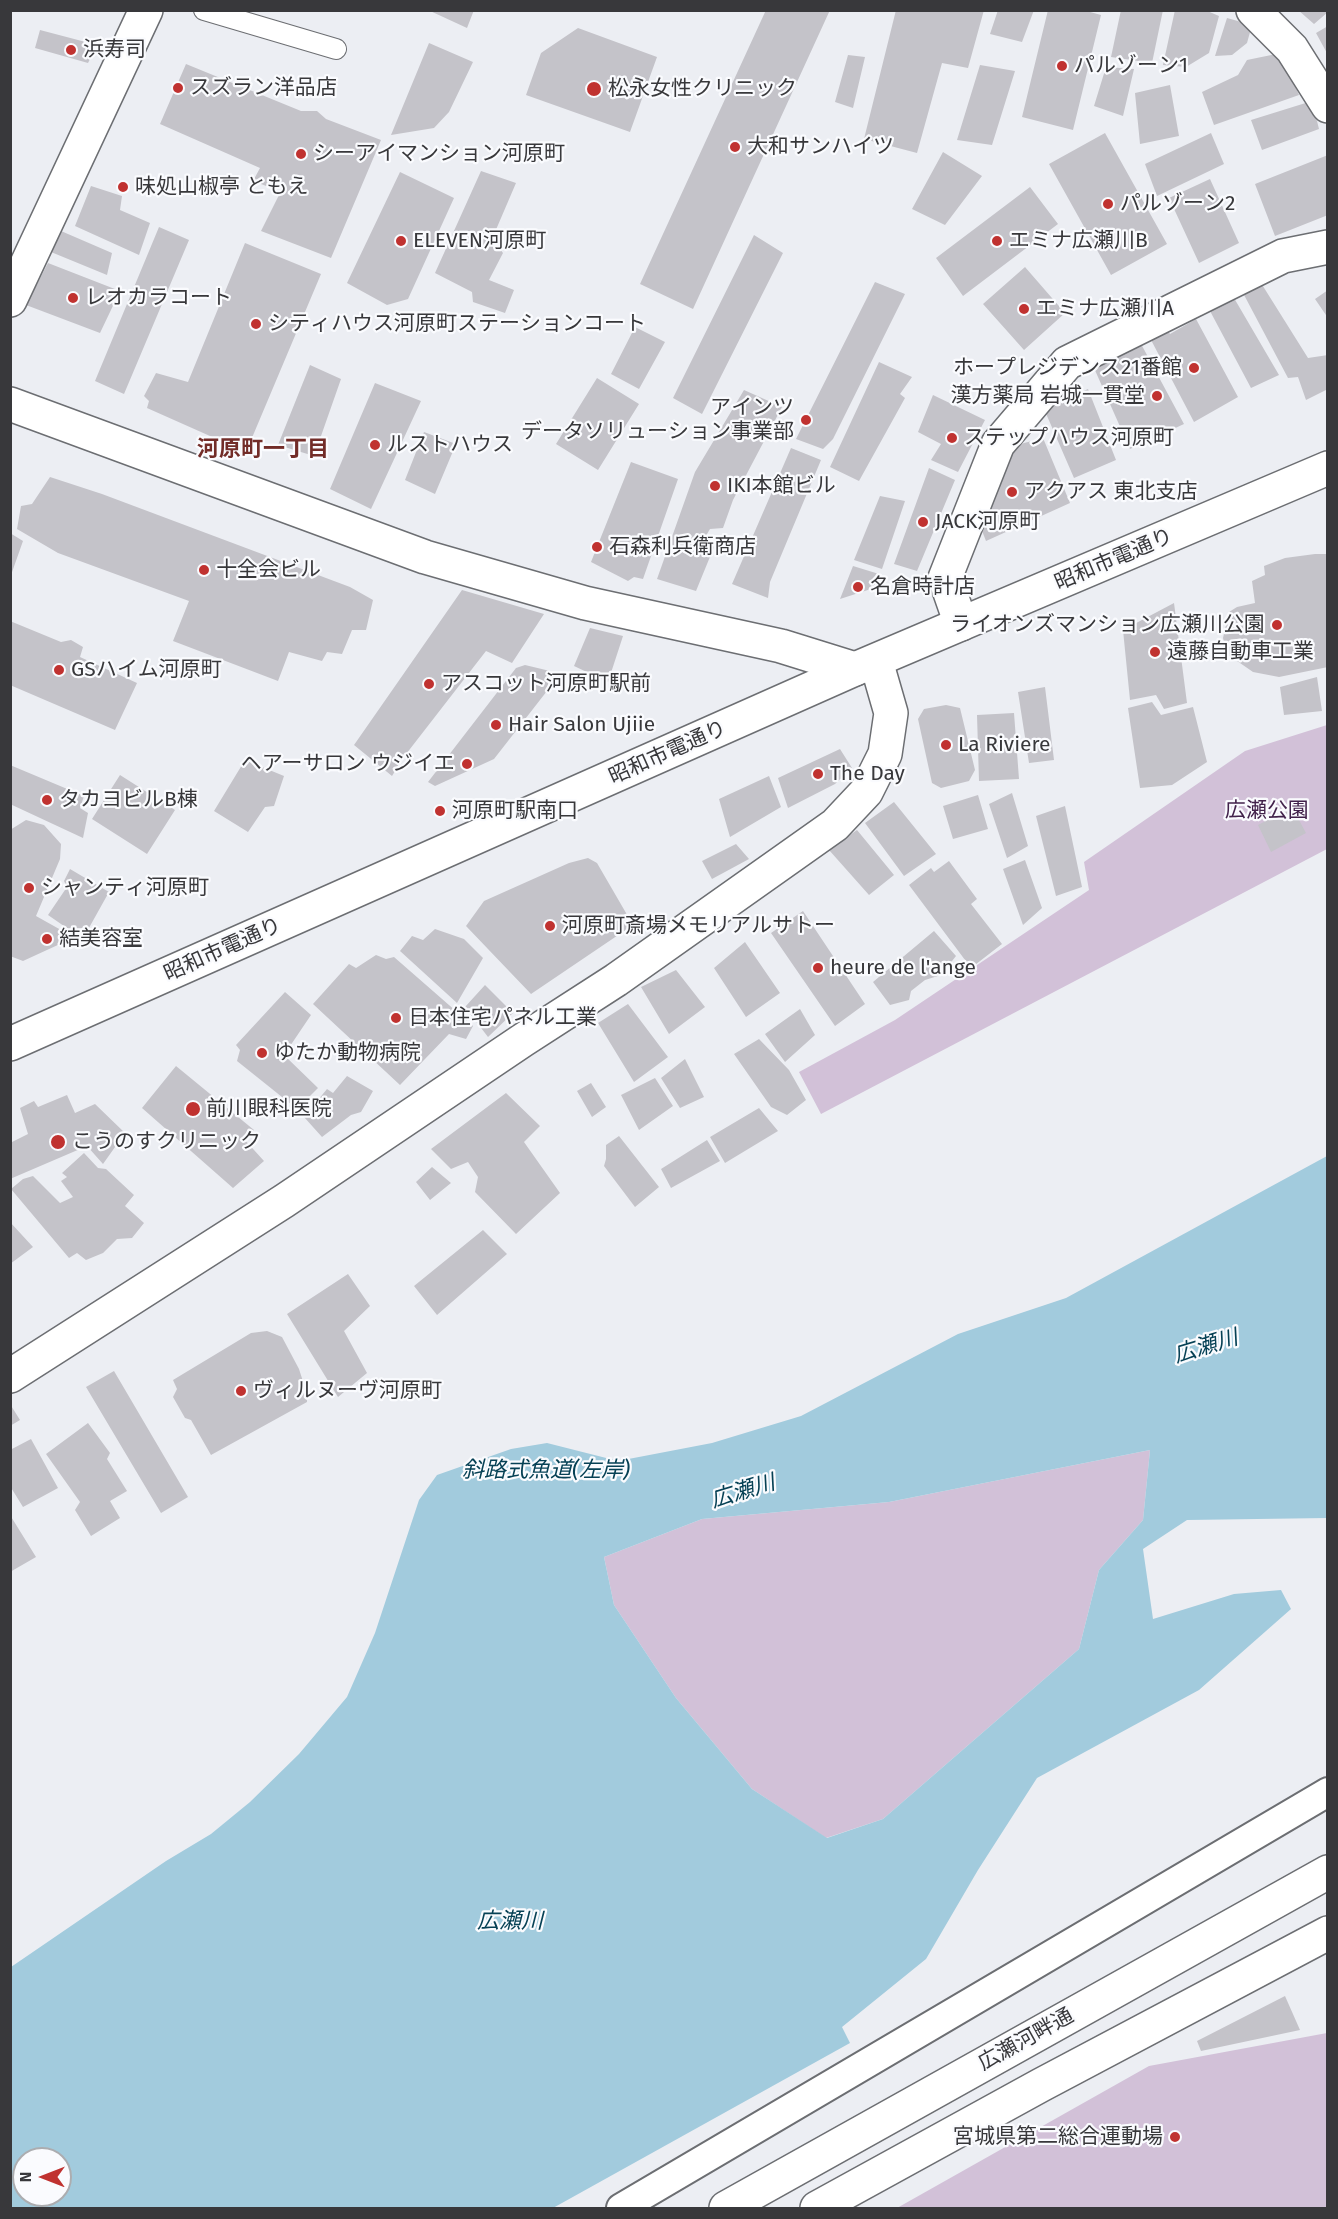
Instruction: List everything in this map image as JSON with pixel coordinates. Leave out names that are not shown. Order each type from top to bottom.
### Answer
[{"type":"street","points":[[10,300],[146,10]]},
{"type":"street","points":[[1253,10],[1292,49],[1328,105]]},
{"type":"street","points":[[961,624],[945,578],[998,444],[1068,363],[1283,256],[1328,247]]},
{"type":"street","points":[[10,404],[425,557],[585,603],[866,665],[891,713],[885,754],[866,792],[835,825],[616,980],[284,1201],[10,1376]]},
{"type":"street","name":"昭和市電通り","points":[[10,1044],[866,665],[1328,468]]},
{"type":"street","points":[[621,2208],[1328,1792]]},
{"type":"street","name":"広瀬河畔通","points":[[726,2208],[1328,1872]]},
{"type":"street","points":[[817,2208],[1041,2085],[1328,1933]]},
{"type":"lane","points":[[204,10],[336,49]]},
{"type":"green space","name":"広瀬公園","points":[[1327,725],[1327,849],[821,1114],[799,1072],[895,1020],[1089,890],[1084,862],[1245,751]]},
{"type":"green space","points":[[1150,1450],[1143,1520],[1099,1570],[1079,1649],[883,1819],[826,1838],[752,1789],[676,1698],[614,1605],[604,1557],[702,1519],[889,1502]]},
{"type":"green space","name":"宮城県第二総合運動場","points":[[1327,2033],[1327,2208],[897,2208],[1149,2066]]},
{"type":"water","name":"広瀬川","points":[[1327,1156],[1327,1518],[1187,1520],[1143,1549],[1153,1619],[1234,1594],[1281,1590],[1291,1609],[1199,1690],[1037,1778],[978,1870],[926,1959],[842,2027],[850,2043],[553,2208],[11,2208],[11,1967],[166,1861],[211,1834],[250,1802],[299,1754],[347,1697],[375,1633],[419,1500],[437,1475],[511,1449],[547,1443],[618,1461],[712,1443],[801,1416],[958,1334],[1066,1298]],"holes":[[[1150,1450],[1143,1520],[1099,1570],[1079,1649],[883,1819],[827,1838],[752,1789],[676,1698],[614,1605],[604,1557],[702,1519],[889,1502]]]},
{"type":"building","points":[[428,10],[474,10],[467,28]]},
{"type":"building","name":"大和サンハイツ","points":[[766,10],[830,10],[693,309],[640,284]]},
{"type":"building","points":[[896,10],[984,10],[968,68],[942,63],[917,153],[864,139]]},
{"type":"building","points":[[998,10],[1034,10],[1022,42],[990,34]]},
{"type":"building","name":"パルゾーン1","points":[[1048,10],[1083,10],[1101,15],[1073,130],[1022,117]]},
{"type":"building","points":[[1121,10],[1163,10],[1152,63],[1111,57]]},
{"type":"building","points":[[1175,10],[1205,10],[1219,16],[1209,53],[1186,67],[1163,65]]},
{"type":"building","points":[[1298,10],[1328,10],[1328,12],[1314,24]]},
{"type":"building","points":[[1227,18],[1252,25],[1247,43],[1232,55],[1215,56]]},
{"type":"building","points":[[1328,26],[1328,55],[1316,33]]},
{"type":"building","name":"松永女性クリニック","points":[[578,28],[657,57],[630,132],[526,95],[541,53]]},
{"type":"building","points":[[40,30],[97,45],[88,63],[35,48]]},
{"type":"building","points":[[429,43],[473,62],[449,112],[434,128],[391,135]]},
{"type":"building","points":[[1281,53],[1299,95],[1214,125],[1202,92],[1238,75],[1247,60]]},
{"type":"building","points":[[848,55],[865,57],[853,108],[835,102]]},
{"type":"building","name":"シーアイマンション河原町","points":[[186,64],[301,111],[317,111],[326,119],[381,140],[331,258],[261,231],[284,185],[269,187],[253,181],[260,168],[160,124]]},
{"type":"building","points":[[980,65],[1015,71],[992,145],[957,140]]},
{"type":"building","points":[[1106,67],[1134,69],[1123,116],[1094,106]]},
{"type":"building","points":[[1170,85],[1179,136],[1140,144],[1135,93]]},
{"type":"building","points":[[1312,101],[1319,129],[1262,150],[1251,120]]},
{"type":"building","name":"パルゾーン2","points":[[1105,133],[1167,244],[1111,275],[1049,164]]},
{"type":"building","points":[[1211,133],[1224,164],[1157,196],[1145,164]]},
{"type":"building","points":[[943,152],[982,176],[945,225],[912,209]]},
{"type":"building","points":[[1328,155],[1328,215],[1275,236],[1255,184]]},
{"type":"building","points":[[481,171],[516,183],[492,239],[503,253],[489,280],[514,290],[505,313],[473,302],[472,292],[435,273]]},
{"type":"building","name":"ELEVEN河原町","points":[[400,172],[454,198],[408,299],[387,305],[347,283]]},
{"type":"building","points":[[1210,179],[1239,243],[1199,263],[1169,198]]},
{"type":"building","points":[[91,186],[122,196],[120,210],[150,223],[139,255],[75,226]]},
{"type":"building","name":"エミナ広瀬川B","points":[[1030,187],[1058,224],[963,296],[936,258]]},
{"type":"building","points":[[159,227],[189,240],[124,394],[95,381]]},
{"type":"building","points":[[61,231],[112,253],[107,275],[51,252]]},
{"type":"building","points":[[754,235],[783,253],[702,414],[673,398]]},
{"type":"building","name":"シティハウス河原町ステーションコート","points":[[245,243],[321,274],[246,452],[147,408],[149,401],[144,396],[156,373],[188,382]]},
{"type":"building","name":"レオカラコート","points":[[48,263],[120,291],[100,333],[26,305]]},
{"type":"building","name":"エミナ広瀬川A","points":[[1025,267],[1065,313],[1024,350],[983,304]]},
{"type":"building","points":[[875,282],[905,294],[833,439],[823,449],[796,439]]},
{"type":"building","points":[[1261,283],[1308,358],[1328,355],[1328,389],[1306,400],[1298,377],[1288,378],[1243,293]]},
{"type":"building","points":[[1328,290],[1328,318],[1315,299]]},
{"type":"building","points":[[1234,298],[1279,375],[1251,388],[1210,311]]},
{"type":"building","name":"ホープレジデンス21番館","points":[[1196,319],[1238,397],[1194,422],[1150,338],[1166,328],[1170,334]]},
{"type":"building","points":[[635,327],[665,342],[639,389],[611,374]]},
{"type":"building","points":[[1140,342],[1184,424],[1130,449],[1094,368]]},
{"type":"building","points":[[879,362],[912,377],[900,394],[905,398],[859,481],[830,467]]},
{"type":"building","points":[[310,365],[341,379],[314,456],[278,445]]},
{"type":"building","points":[[597,378],[639,404],[598,470],[556,444]]},
{"type":"building","name":"ルストハウス","points":[[375,383],[421,401],[371,509],[330,489]]},
{"type":"building","points":[[1088,389],[1116,460],[1074,478],[1044,409]]},
{"type":"building","name":"IKI本館ビル","points":[[744,390],[782,407],[733,500],[723,528],[710,529],[704,539],[714,547],[696,591],[657,579],[695,472]]},
{"type":"building","name":"ステップハウス河原町","points":[[933,395],[985,420],[958,472],[931,460],[941,444],[918,432]]},
{"type":"building","points":[[424,432],[456,444],[435,494],[405,480]]},
{"type":"building","points":[[1043,438],[1070,503],[986,541],[977,518],[1013,446]]},
{"type":"building","points":[[791,448],[821,460],[770,582],[768,598],[732,584]]},
{"type":"building","points":[[631,462],[678,479],[643,579],[634,577],[628,581],[591,562]]},
{"type":"building","name":"JACK河原町","points":[[929,468],[955,480],[917,571],[894,564]]},
{"type":"building","name":"十全会ビル","points":[[50,477],[102,494],[350,587],[373,600],[366,630],[352,630],[342,654],[327,652],[322,661],[289,652],[278,681],[173,641],[189,601],[58,553],[17,529],[21,506],[32,504]]},
{"type":"building","points":[[880,496],[905,501],[882,569],[854,560]]},
{"type":"building","points":[[10,533],[23,541],[11,575],[10,575]]},
{"type":"building","name":"ライオンズマンション広瀬川公園","points":[[1328,554],[1328,667],[1279,677],[1253,672],[1227,654],[1223,638],[1229,612],[1237,607],[1255,603],[1252,581],[1265,575],[1264,566],[1285,558]]},
{"type":"building","points":[[853,566],[879,574],[874,588],[840,599]]},
{"type":"building","name":"アスコット河原町駅前","points":[[462,590],[544,614],[512,663],[486,651],[403,758],[392,776],[354,745]]},
{"type":"building","points":[[1174,603],[1187,703],[1164,709],[1156,695],[1130,700],[1123,630]]},
{"type":"building","name":"GSハイム河原町","points":[[10,621],[61,642],[71,640],[83,647],[80,657],[137,683],[115,730],[10,685]]},
{"type":"building","points":[[590,628],[623,636],[608,682],[574,666]]},
{"type":"building","name":"Hair Salon Ujiie","points":[[525,665],[550,671],[547,691],[494,759],[435,786],[428,782],[516,668]]},
{"type":"building","points":[[1317,677],[1322,711],[1284,715],[1280,687]]},
{"type":"building","points":[[1045,687],[1054,760],[1029,763],[1018,692]]},
{"type":"building","points":[[1152,702],[1161,715],[1193,707],[1207,762],[1172,785],[1140,788],[1128,708]]},
{"type":"building","name":"La Riviere","points":[[946,705],[960,708],[975,770],[969,781],[941,788],[932,783],[918,719],[924,709]]},
{"type":"building","points":[[1014,713],[1019,779],[979,781],[977,715]]},
{"type":"building","points":[[840,749],[852,768],[835,784],[788,808],[778,778]]},
{"type":"building","points":[[245,760],[284,776],[274,806],[265,807],[248,832],[214,811]]},
{"type":"building","name":"タカヨビルB棟","points":[[10,765],[84,796],[80,808],[88,813],[83,838],[10,804]]},
{"type":"building","points":[[120,775],[175,810],[147,854],[92,819]]},
{"type":"building","points":[[769,776],[781,807],[730,837],[719,799]]},
{"type":"building","points":[[1012,793],[1028,846],[1007,858],[989,804]]},
{"type":"building","points":[[978,795],[988,829],[953,839],[943,806]]},
{"type":"building","points":[[894,802],[936,854],[904,876],[865,823]]},
{"type":"building","points":[[1065,806],[1082,887],[1056,896],[1036,816]]},
{"type":"building","points":[[1292,807],[1306,833],[1271,852],[1258,825]]},
{"type":"building","name":"シャンティ河原町","points":[[26,820],[44,825],[61,844],[60,859],[36,916],[61,930],[60,944],[23,961],[10,956],[10,830]]},
{"type":"building","points":[[857,830],[894,875],[869,895],[829,850]]},
{"type":"building","points":[[736,844],[749,859],[712,879],[702,861]]},
{"type":"building","name":"河原町斎場メモリアルサトー","points":[[588,858],[597,863],[633,925],[531,994],[466,926],[484,901],[569,863]]},
{"type":"building","points":[[1025,860],[1042,908],[1023,925],[1003,869]]},
{"type":"building","points":[[949,861],[977,899],[971,904],[1002,944],[971,968],[909,885],[931,868],[934,872]]},
{"type":"building","points":[[70,869],[109,892],[85,935],[74,933],[48,915],[67,887],[64,881]]},
{"type":"building","name":"heure de l'ange","points":[[803,911],[865,1004],[835,1026],[771,933]]},
{"type":"building","points":[[435,929],[464,939],[483,958],[457,1003],[400,951],[412,936],[423,940]]},
{"type":"building","points":[[934,931],[956,956],[941,975],[925,980],[911,991],[909,1000],[890,1005],[873,982]]},
{"type":"building","points":[[745,942],[780,993],[746,1017],[714,968]]},
{"type":"building","name":"日本住宅パネル工業","points":[[376,955],[386,959],[394,957],[473,1026],[466,1039],[449,1034],[400,1085],[313,1004],[349,964],[356,968]]},
{"type":"building","points":[[676,970],[705,1007],[669,1034],[641,987]]},
{"type":"building","points":[[485,985],[513,1013],[488,1037],[465,1007]]},
{"type":"building","name":"ゆたか動物病院","points":[[285,992],[311,1015],[284,1055],[318,1088],[297,1109],[237,1061],[240,1050],[236,1045]]},
{"type":"building","points":[[628,1004],[668,1057],[634,1082],[598,1023]]},
{"type":"building","points":[[800,1009],[815,1035],[785,1062],[765,1034]]},
{"type":"building","points":[[759,1039],[789,1070],[806,1100],[787,1115],[771,1107],[734,1054]]},
{"type":"building","points":[[685,1059],[704,1097],[680,1108],[661,1078]]},
{"type":"building","name":"前川眼科医院","points":[[176,1066],[254,1130],[244,1139],[264,1161],[233,1188],[142,1108]]},
{"type":"building","points":[[347,1076],[373,1091],[361,1112],[351,1115],[322,1137],[304,1117],[327,1089],[333,1093]]},
{"type":"building","points":[[655,1078],[673,1106],[639,1130],[621,1095]]},
{"type":"building","points":[[591,1083],[606,1107],[592,1117],[577,1091]]},
{"type":"building","points":[[506,1093],[540,1126],[524,1142],[560,1193],[516,1234],[475,1192],[478,1177],[468,1162],[451,1169],[431,1149]]},
{"type":"building","name":"こうのすクリニック","points":[[67,1095],[75,1113],[95,1104],[125,1133],[103,1164],[87,1146],[10,1179],[10,1143],[28,1134],[20,1108],[34,1101],[38,1107]]},
{"type":"building","points":[[759,1108],[778,1131],[725,1163],[710,1137]]},
{"type":"building","points":[[619,1136],[659,1187],[635,1207],[604,1166],[606,1145]]},
{"type":"building","points":[[707,1140],[720,1161],[671,1188],[661,1169]]},
{"type":"building","points":[[84,1153],[98,1168],[106,1169],[134,1195],[125,1206],[144,1223],[132,1238],[117,1239],[103,1253],[86,1260],[77,1253],[69,1258],[11,1189],[23,1179],[33,1176],[60,1203],[73,1197],[61,1181],[67,1177],[62,1173]]},
{"type":"building","points":[[432,1167],[451,1183],[430,1200],[416,1182]]},
{"type":"building","points":[[10,1222],[33,1247],[10,1264]]},
{"type":"building","points":[[483,1230],[507,1254],[437,1315],[414,1286]]},
{"type":"building","points":[[348,1274],[370,1306],[344,1331],[367,1373],[338,1397],[287,1314]]},
{"type":"building","name":"ヴィルヌーヴ河原町","points":[[267,1331],[282,1337],[299,1369],[307,1394],[307,1402],[211,1455],[191,1420],[185,1418],[173,1397],[177,1389],[173,1380],[251,1333]]},
{"type":"building","points":[[114,1371],[188,1497],[161,1513],[86,1387]]},
{"type":"building","points":[[10,1404],[20,1420],[10,1426]]},
{"type":"building","points":[[88,1423],[110,1453],[107,1459],[127,1491],[110,1501],[120,1518],[91,1536],[75,1510],[80,1502],[46,1454]]},
{"type":"building","points":[[31,1439],[58,1488],[23,1507],[10,1486],[10,1450]]},
{"type":"building","points":[[10,1515],[36,1557],[10,1572]]},
{"type":"building","points":[[1285,1996],[1300,2030],[1201,2051],[1197,2041]]},
{"type":"place","name":"浜寿司","points":[[71,50]]},
{"type":"place","name":"パルゾーン1","points":[[1062,66]]},
{"type":"place","name":"スズラン洋品店","points":[[178,88]]},
{"type":"place","name":"松永女性クリニック","points":[[594,89]]},
{"type":"place","name":"大和サンハイツ","points":[[735,147]]},
{"type":"place","name":"シーアイマンション河原町","points":[[301,154]]},
{"type":"place","name":"味処山椒亭 ともえ","points":[[123,187]]},
{"type":"place","name":"パルゾーン2","points":[[1108,204]]},
{"type":"place","name":"ELEVEN河原町","points":[[401,241]]},
{"type":"place","name":"エミナ広瀬川B","points":[[997,241]]},
{"type":"place","name":"レオカラコート","points":[[73,298]]},
{"type":"place","name":"エミナ広瀬川A","points":[[1024,309]]},
{"type":"place","name":"シティハウス河原町ステーションコート","points":[[256,324]]},
{"type":"place","name":"ホープレジデンス21番館","points":[[1194,368]]},
{"type":"place","name":"漢方薬局 岩城一貫堂","points":[[1157,396]]},
{"type":"place","name":"アインツ データソリューション事業部","points":[[806,420]]},
{"type":"place","name":"ステップハウス河原町","points":[[952,438]]},
{"type":"place","name":"ルストハウス","points":[[375,445]]},
{"type":"place","name":"IKI本館ビル","points":[[715,486]]},
{"type":"place","name":"アクアス 東北支店","points":[[1012,492]]},
{"type":"place","name":"JACK河原町","points":[[923,522]]},
{"type":"place","name":"石森利兵衛商店","points":[[597,547]]},
{"type":"place","name":"十全会ビル","points":[[204,570]]},
{"type":"place","name":"名倉時計店","points":[[858,587]]},
{"type":"place","name":"ライオンズマンション広瀬川公園","points":[[1277,625]]},
{"type":"place","name":"遠藤自動車工業","points":[[1155,652]]},
{"type":"place","name":"GSハイム河原町","points":[[59,670]]},
{"type":"place","name":"アスコット河原町駅前","points":[[429,684]]},
{"type":"place","name":"Hair Salon Ujiie","points":[[496,725]]},
{"type":"place","name":"La Riviere","points":[[946,745]]},
{"type":"place","name":"ヘアーサロン ウジイエ","points":[[467,764]]},
{"type":"place","name":"The Day","points":[[818,774]]},
{"type":"place","name":"タカヨビルB棟","points":[[47,800]]},
{"type":"place","name":"河原町駅南口","points":[[440,811]]},
{"type":"place","name":"シャンティ河原町","points":[[29,888]]},
{"type":"place","name":"河原町斎場メモリアルサトー","points":[[550,926]]},
{"type":"place","name":"結美容室","points":[[47,939]]},
{"type":"place","name":"heure de l'ange","points":[[818,968]]},
{"type":"place","name":"日本住宅パネル工業","points":[[396,1018]]},
{"type":"place","name":"ゆたか動物病院","points":[[262,1053]]},
{"type":"place","name":"前川眼科医院","points":[[193,1109]]},
{"type":"place","name":"こうのすクリニック","points":[[58,1142]]},
{"type":"place","name":"ヴィルヌーヴ河原町","points":[[241,1391]]},
{"type":"place","name":"宮城県第二総合運動場","points":[[1175,2137]]},
{"type":"district","name":"河原町一丁目","points":[[263,450]]},
{"type":"water label","name":"斜路式魚道(左岸)","points":[[546,1471]]}]
